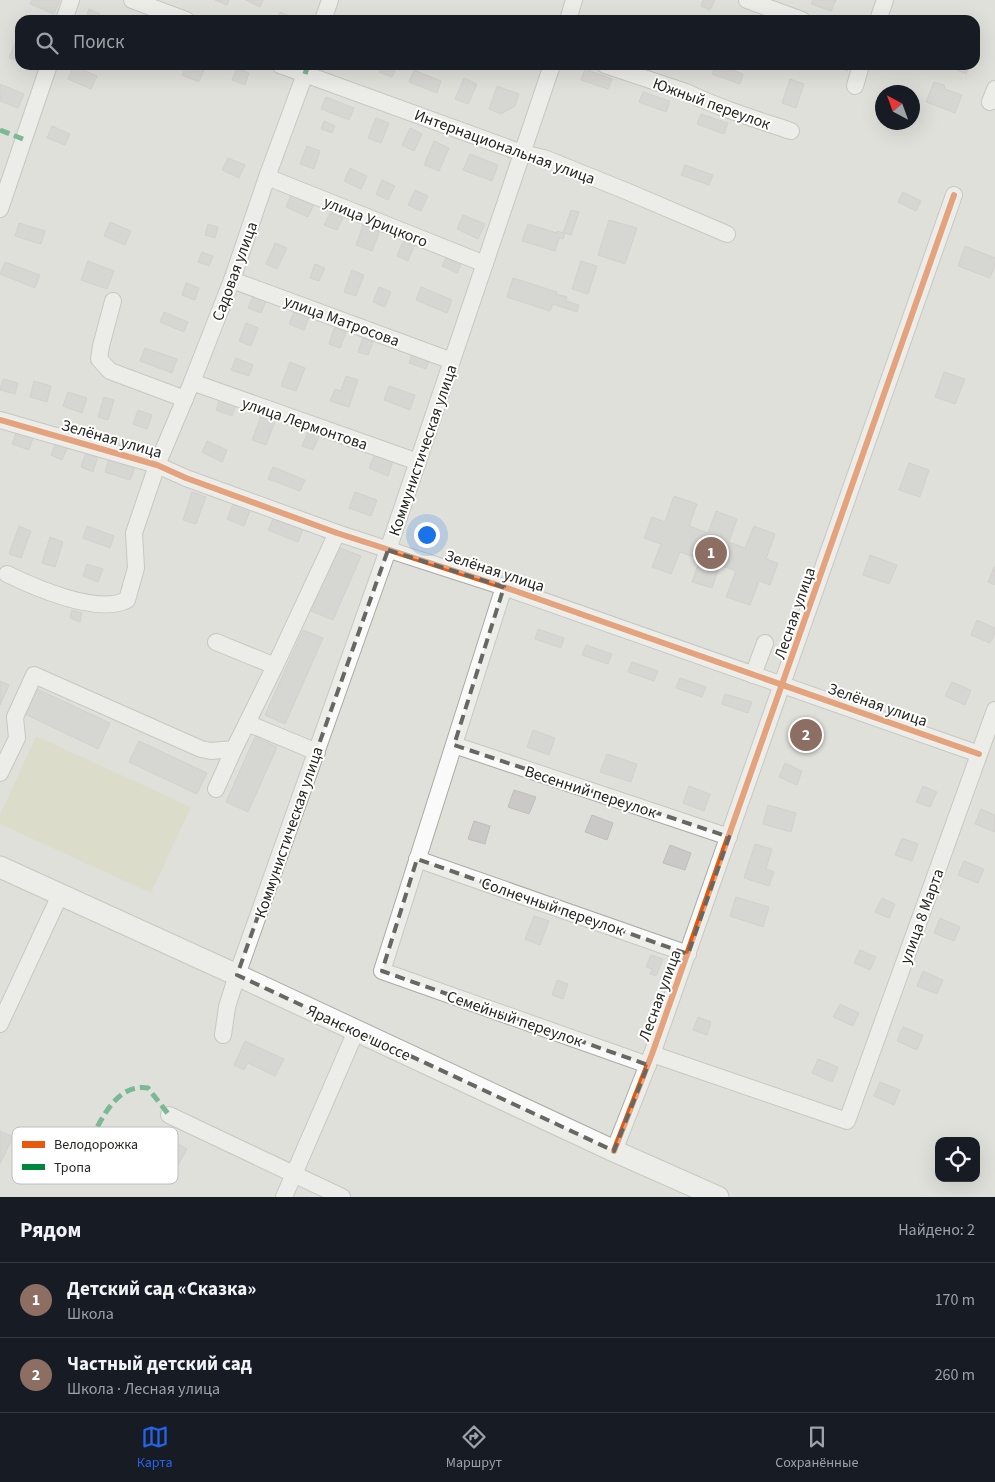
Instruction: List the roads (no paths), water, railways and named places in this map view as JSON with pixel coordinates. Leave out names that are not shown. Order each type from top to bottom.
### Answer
[{"type":"main road","name":"Яранское шоссе","points":[[0,868],[718,1197]]},
{"type":"street","points":[[66,15],[72,0]]},
{"type":"street","points":[[132,0],[172,15]]},
{"type":"street","points":[[325,15],[330,0]]},
{"type":"street","points":[[570,15],[574,0]]},
{"type":"street","points":[[747,0],[788,15]]},
{"type":"street","points":[[880,15],[885,0]]},
{"type":"street","points":[[0,208],[47,70]]},
{"type":"street","name":"Интернациональная улица","points":[[294,70],[522,153],[544,158],[728,234]]},
{"type":"street","name":"Коммунистическая улица","points":[[222,1036],[227,1007],[237,975],[388,550],[550,70]]},
{"type":"street","name":"Южный переулок","points":[[620,70],[686,92],[732,111],[791,130]]},
{"type":"street","points":[[855,86],[860,70]]},
{"type":"street","name":"Садовая улица","points":[[8,574],[30,585],[74,600],[105,605],[118,604],[127,600],[136,568],[134,533],[157,465],[232,280],[305,74]]},
{"type":"street","name":"улица Урицкого","points":[[267,178],[485,264]]},
{"type":"street","name":"Лесная улица","points":[[614,1150],[650,1059],[688,954],[954,196]]},
{"type":"street","name":"улица Матросова","points":[[232,280],[452,361]]},
{"type":"street","points":[[113,301],[99,359],[104,366],[110,371],[185,399]]},
{"type":"street","name":"улица Лермонтова","points":[[192,382],[418,462]]},
{"type":"street","name":"Зелёная улица","points":[[0,420],[157,465],[186,478],[337,533],[504,586],[979,754]]},
{"type":"street","points":[[216,789],[337,533]]},
{"type":"street","points":[[417,859],[504,586]]},
{"type":"street","points":[[216,642],[275,666]]},
{"type":"street","points":[[753,675],[765,643]]},
{"type":"street","points":[[0,773],[17,738],[15,717],[34,675],[201,749],[211,751],[234,749]]},
{"type":"street","name":"улица 8 Марта","points":[[847,1121],[995,710]]},
{"type":"street","points":[[247,723],[316,752]]},
{"type":"street","name":"Весенний переулок","points":[[454,745],[729,837]]},
{"type":"street","name":"Солнечный переулок","points":[[417,859],[688,954]]},
{"type":"street","name":"Семейный переулок","points":[[417,859],[382,971],[847,1121]]},
{"type":"street","points":[[0,1024],[60,895]]},
{"type":"street","points":[[284,1197],[356,1031]]},
{"type":"street","points":[[169,1115],[342,1197]]},
{"type":"place","name":"Детский сад «Сказка»","points":[[711,553]]},
{"type":"place","name":"Частный детский сад","points":[[806,735]]}]
